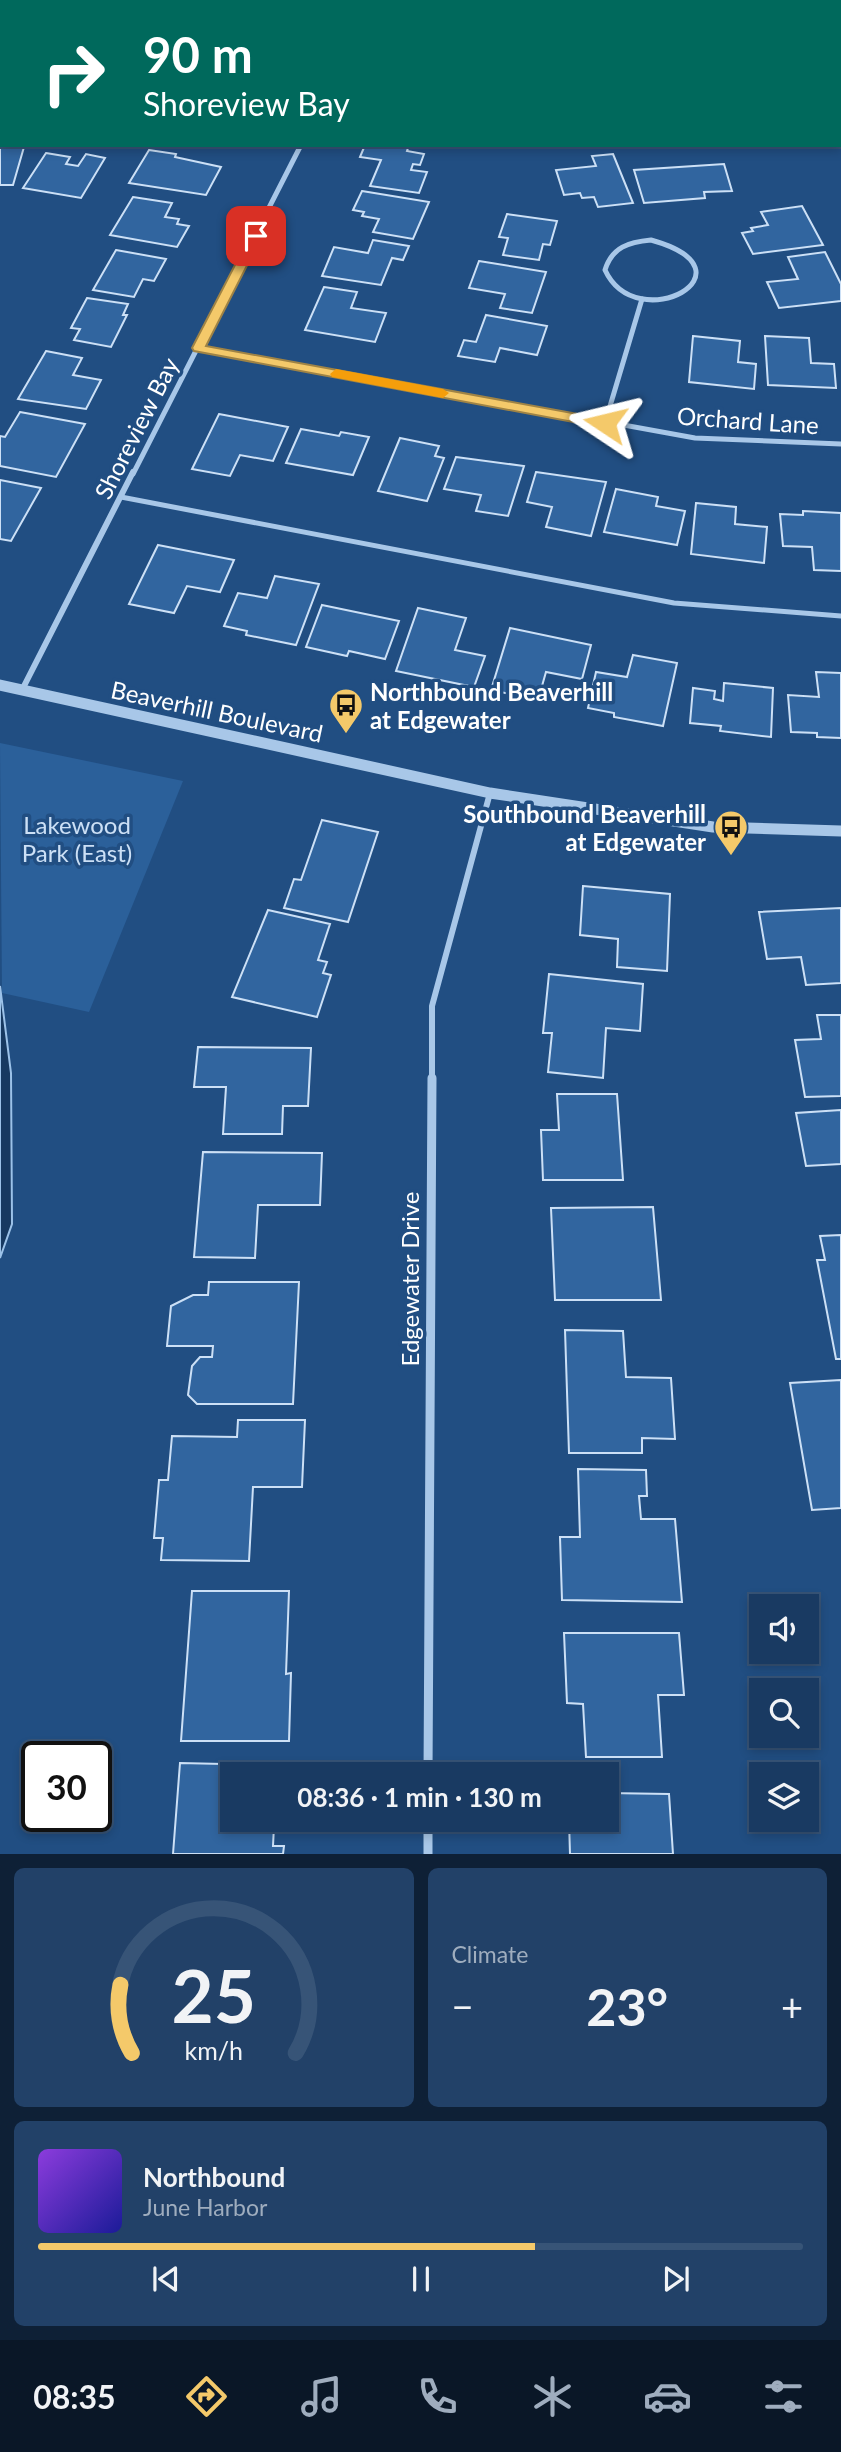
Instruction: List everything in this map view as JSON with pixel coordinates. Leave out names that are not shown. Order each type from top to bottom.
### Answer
[{"type":"street","name":"Shoreview Bay","points":[[22,690],[300,147]]},
{"type":"street","points":[[651,240],[680,248],[690,255],[698,274],[694,284],[673,298],[642,299],[617,288],[609,279],[605,270],[613,252],[624,245],[651,240]]},
{"type":"street","points":[[605,423],[642,299]]},
{"type":"street","name":"Orchard Lane","points":[[199,348],[695,438],[841,444]]},
{"type":"street","name":"Beaverhill Boulevard","points":[[0,685],[490,793],[713,827],[841,831]]},
{"type":"street","name":"Edgewater Drive","points":[[428,1762],[432,1006],[490,793]]},
{"type":"street","points":[[428,1832],[428,1853]]},
{"type":"lane","points":[[121,497],[674,603],[841,616]]},
{"type":"green space","name":"Lakewood Park (East)","points":[[0,743],[183,781],[89,1012],[2,993]]},
{"type":"shaded area","points":[[0,986],[11,1073],[12,1224],[0,1258]]},
{"type":"building","points":[[0,147],[24,147],[13,185],[0,185]]},
{"type":"building","points":[[364,147],[408,147],[407,151],[424,154],[420,165],[413,164],[411,170],[427,172],[419,193],[370,186],[381,160],[360,157]]},
{"type":"building","points":[[149,150],[176,154],[175,157],[221,167],[206,195],[129,183]]},
{"type":"building","points":[[46,153],[70,157],[66,164],[78,166],[86,154],[105,158],[81,198],[23,188]]},
{"type":"building","points":[[613,154],[633,203],[598,207],[594,197],[582,198],[580,193],[564,195],[556,170],[596,166],[592,156]]},
{"type":"building","points":[[724,164],[732,191],[704,192],[705,198],[644,203],[634,170]]},
{"type":"building","points":[[362,191],[429,202],[413,239],[373,232],[379,219],[362,216],[364,212],[353,210]]},
{"type":"building","points":[[133,197],[172,203],[165,217],[179,219],[177,224],[189,226],[177,247],[110,235]]},
{"type":"building","points":[[802,206],[823,245],[753,254],[742,233],[753,231],[751,228],[768,225],[761,212]]},
{"type":"building","points":[[507,214],[557,221],[550,245],[543,244],[539,260],[503,255],[508,238],[499,237]]},
{"type":"building","points":[[373,240],[409,246],[403,260],[392,258],[381,285],[322,276],[334,247],[368,253]]},
{"type":"building","points":[[116,250],[166,259],[154,281],[143,279],[134,297],[93,290]]},
{"type":"building","points":[[825,252],[841,284],[841,301],[779,308],[767,282],[798,279],[788,257]]},
{"type":"building","points":[[479,261],[546,272],[532,313],[500,308],[505,294],[469,288]]},
{"type":"building","points":[[324,287],[357,292],[351,308],[386,313],[375,342],[305,330]]},
{"type":"building","points":[[87,298],[128,304],[123,315],[127,315],[111,347],[74,340],[80,329],[71,328]]},
{"type":"building","points":[[486,315],[547,326],[537,355],[500,348],[495,362],[458,356],[464,340],[476,342]]},
{"type":"building","points":[[693,336],[740,341],[738,362],[756,364],[754,389],[689,382]]},
{"type":"building","points":[[765,336],[809,338],[811,363],[834,364],[836,388],[768,385]]},
{"type":"building","points":[[46,351],[82,358],[73,375],[101,380],[86,409],[18,399]]},
{"type":"building","points":[[20,412],[85,424],[56,477],[0,466],[0,436],[5,437]]},
{"type":"building","points":[[219,414],[288,427],[273,461],[240,455],[230,476],[192,469]]},
{"type":"building","points":[[301,429],[339,436],[341,432],[369,437],[353,475],[286,463]]},
{"type":"building","points":[[400,438],[439,446],[435,456],[444,458],[427,501],[378,491]]},
{"type":"building","points":[[456,457],[524,466],[508,516],[476,511],[481,495],[444,489]]},
{"type":"building","points":[[536,472],[606,482],[591,536],[546,527],[552,507],[527,502]]},
{"type":"building","points":[[0,480],[41,488],[11,541],[0,539]]},
{"type":"building","points":[[616,489],[658,497],[656,506],[685,511],[677,545],[604,532]]},
{"type":"building","points":[[696,503],[736,507],[735,524],[767,527],[764,563],[691,554]]},
{"type":"building","points":[[803,511],[841,513],[841,571],[814,570],[812,547],[783,546],[780,514],[803,515]]},
{"type":"building","points":[[158,545],[234,560],[220,592],[187,586],[174,613],[129,604]]},
{"type":"building","points":[[275,576],[319,584],[296,645],[246,635],[247,631],[224,626],[238,593],[267,598]]},
{"type":"building","points":[[322,605],[399,621],[385,659],[349,651],[347,656],[306,647]]},
{"type":"building","points":[[418,608],[466,618],[455,650],[485,656],[474,687],[396,671]]},
{"type":"building","points":[[510,628],[591,645],[582,679],[546,672],[538,700],[491,690]]},
{"type":"building","points":[[633,655],[677,663],[663,726],[614,717],[614,713],[588,708],[596,672],[627,677]]},
{"type":"building","points":[[816,672],[841,673],[841,738],[817,737],[817,733],[791,732],[788,695],[819,697]]},
{"type":"building","points":[[724,683],[773,688],[771,737],[720,731],[721,726],[690,723],[693,688],[715,691],[714,699],[723,701]]},
{"type":"building","points":[[322,820],[378,832],[348,922],[284,908],[294,879],[301,880]]},
{"type":"building","points":[[583,886],[670,894],[667,971],[617,967],[618,939],[580,935]]},
{"type":"building","points":[[841,908],[841,983],[806,985],[801,957],[767,959],[759,912]]},
{"type":"building","points":[[268,910],[330,924],[318,960],[327,962],[323,973],[331,975],[317,1017],[232,997]]},
{"type":"building","points":[[549,974],[643,984],[640,1031],[606,1028],[603,1078],[548,1072],[552,1033],[543,1033]]},
{"type":"building","points":[[817,1015],[841,1015],[841,1096],[805,1097],[795,1040],[821,1039]]},
{"type":"building","points":[[198,1047],[311,1048],[308,1106],[283,1106],[282,1134],[223,1134],[226,1087],[194,1087]]},
{"type":"building","points":[[557,1094],[617,1094],[623,1180],[543,1180],[541,1130],[559,1130]]},
{"type":"building","points":[[841,1110],[841,1164],[806,1166],[796,1113]]},
{"type":"building","points":[[203,1152],[322,1153],[320,1205],[258,1205],[255,1258],[194,1257]]},
{"type":"building","points":[[653,1207],[661,1300],[555,1300],[551,1208]]},
{"type":"building","points":[[841,1235],[841,1359],[836,1359],[817,1260],[825,1260],[820,1236]]},
{"type":"building","points":[[209,1282],[299,1282],[293,1404],[197,1404],[188,1395],[192,1366],[200,1357],[212,1357],[213,1346],[167,1346],[171,1306],[193,1295],[208,1295]]},
{"type":"building","points":[[565,1330],[623,1331],[626,1377],[671,1378],[675,1439],[642,1438],[642,1453],[569,1453]]},
{"type":"building","points":[[841,1380],[841,1508],[812,1510],[790,1383]]},
{"type":"building","points":[[238,1420],[305,1420],[302,1487],[253,1487],[249,1561],[161,1560],[163,1538],[154,1538],[159,1480],[168,1480],[172,1436],[237,1437]]},
{"type":"building","points":[[578,1469],[646,1470],[647,1496],[639,1496],[641,1519],[675,1519],[682,1602],[562,1600],[560,1537],[580,1537]]},
{"type":"building","points":[[192,1591],[289,1591],[286,1674],[291,1673],[289,1741],[181,1741]]},
{"type":"building","points":[[564,1633],[679,1633],[684,1695],[658,1695],[662,1757],[586,1757],[583,1704],[567,1703]]},
{"type":"building","points":[[180,1763],[220,1764],[220,1832],[274,1832],[273,1846],[284,1846],[283,1854],[173,1854]]},
{"type":"building","points":[[619,1793],[669,1794],[673,1854],[570,1854],[569,1832],[619,1832]]},
{"type":"slow traffic","points":[[336,374],[443,393]]},
{"type":"place","name":"Northbound Beaverhill at Edgewater","points":[[346,735]]},
{"type":"place","name":"Southbound Beaverhill at Edgewater","points":[[731,857]]},
{"type":"route","points":[[256,236],[199,348],[605,423]]}]
